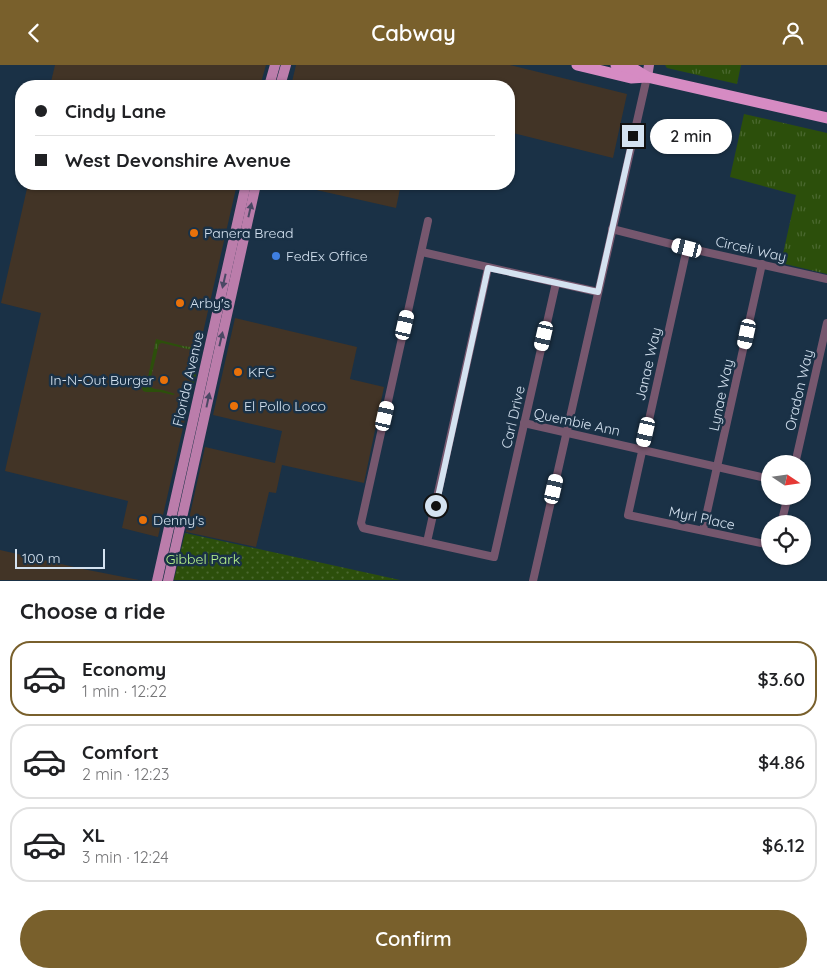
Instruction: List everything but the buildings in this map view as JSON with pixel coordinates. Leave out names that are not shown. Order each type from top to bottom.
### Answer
[{"type":"highway","points":[[577,65],[631,79],[647,77]]},
{"type":"highway","points":[[616,65],[634,69],[647,77],[827,118]]},
{"type":"main road","points":[[271,80],[275,65]]},
{"type":"main road","points":[[282,80],[286,65]]},
{"type":"main road","points":[[647,77],[649,65]]},
{"type":"main road","name":"Florida Avenue","points":[[157,581],[245,190]]},
{"type":"main road","name":"Florida Avenue","points":[[168,581],[255,190]]},
{"type":"main road","points":[[193,466],[188,463],[196,427],[194,417]]},
{"type":"main road","points":[[179,483],[182,490],[177,510],[181,522]]},
{"type":"street","points":[[533,581],[647,77]]},
{"type":"street","points":[[428,221],[360,523],[363,528],[427,542],[488,268]]},
{"type":"street","name":"Circeli Way","points":[[612,229],[687,248],[827,279]]},
{"type":"street","name":"Janae Way","points":[[628,515],[687,248]]},
{"type":"street","points":[[422,252],[598,292]]},
{"type":"street","name":"Lynae Way","points":[[703,531],[762,264]]},
{"type":"street","name":"Carl Drive","points":[[427,542],[494,557],[556,283]]},
{"type":"street","name":"Oradon Way","points":[[797,455],[827,323]]},
{"type":"street","name":"Quembie Ann","points":[[524,423],[761,477]]},
{"type":"street","name":"Myrl Place","points":[[628,515],[761,543]]},
{"type":"shaded area","points":[[55,65],[266,65],[262,80],[51,80]]},
{"type":"shaded area","points":[[296,65],[510,65],[627,94],[613,158],[515,134],[515,80],[292,80]]},
{"type":"shaded area","points":[[27,190],[236,190],[158,537],[122,528],[128,501],[5,471],[41,313],[1,303]]},
{"type":"shaded area","points":[[316,190],[400,190],[396,208]]},
{"type":"shaded area","points":[[235,318],[357,347],[350,379],[384,387],[364,483],[282,465],[276,493],[269,492],[256,547],[186,532],[205,447],[275,463],[282,431],[213,415]]},
{"type":"shaded area","points":[[0,550],[83,569],[139,580],[0,580]]},
{"type":"green space","points":[[665,65],[741,65],[737,84],[667,68]]},
{"type":"green space","points":[[744,114],[827,133],[827,274],[781,263],[796,195],[730,177]]},
{"type":"green space","points":[[156,339],[199,348],[196,351],[162,343],[159,344],[149,385],[154,389],[175,394],[173,395],[143,391],[142,387],[146,387]]},
{"type":"green space","points":[[192,360],[195,361],[197,369],[190,396],[186,397],[183,393],[189,394],[195,363]]},
{"type":"green space","name":"Gibbel Park","points":[[185,533],[400,580],[174,580]]},
{"type":"place","name":"Panera Bread","points":[[194,233]]},
{"type":"place","name":"FedEx Office","points":[[276,256]]},
{"type":"place","name":"Arby's","points":[[180,303]]},
{"type":"place","name":"KFC","points":[[238,372]]},
{"type":"place","name":"In-N-Out Burger","points":[[164,380]]},
{"type":"place","name":"El Pollo Loco","points":[[234,406]]},
{"type":"place","name":"Denny's","points":[[143,520]]},
{"type":"route","points":[[436,506],[488,268],[598,292],[633,136]]}]
